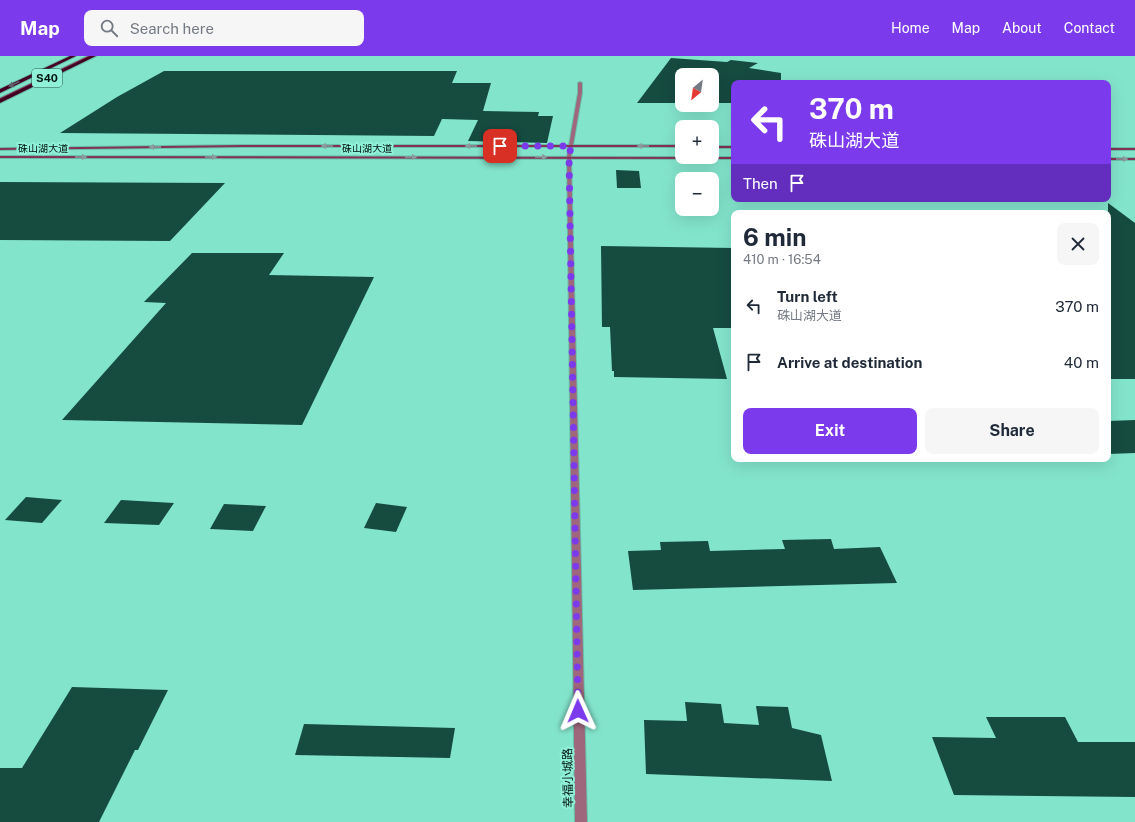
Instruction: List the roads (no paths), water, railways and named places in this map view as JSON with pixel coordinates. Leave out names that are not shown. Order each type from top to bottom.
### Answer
[{"type":"highway","name":"S40","points":[[0,91],[74,56]]},
{"type":"highway","name":"S40","points":[[0,100],[94,56]]},
{"type":"main road","points":[[0,100],[90,56]]},
{"type":"main road","name":"硃山湖大道","points":[[0,149],[243,146],[675,146]]},
{"type":"main road","points":[[719,147],[731,147]]},
{"type":"main road","points":[[1111,149],[1135,149]]},
{"type":"main road","name":"硃山湖大道","points":[[0,157],[731,158]]},
{"type":"main road","points":[[1111,159],[1135,159]]},
{"type":"street","name":"幸福小城路","points":[[580,83],[580,93],[569,157],[580,822]]}]
